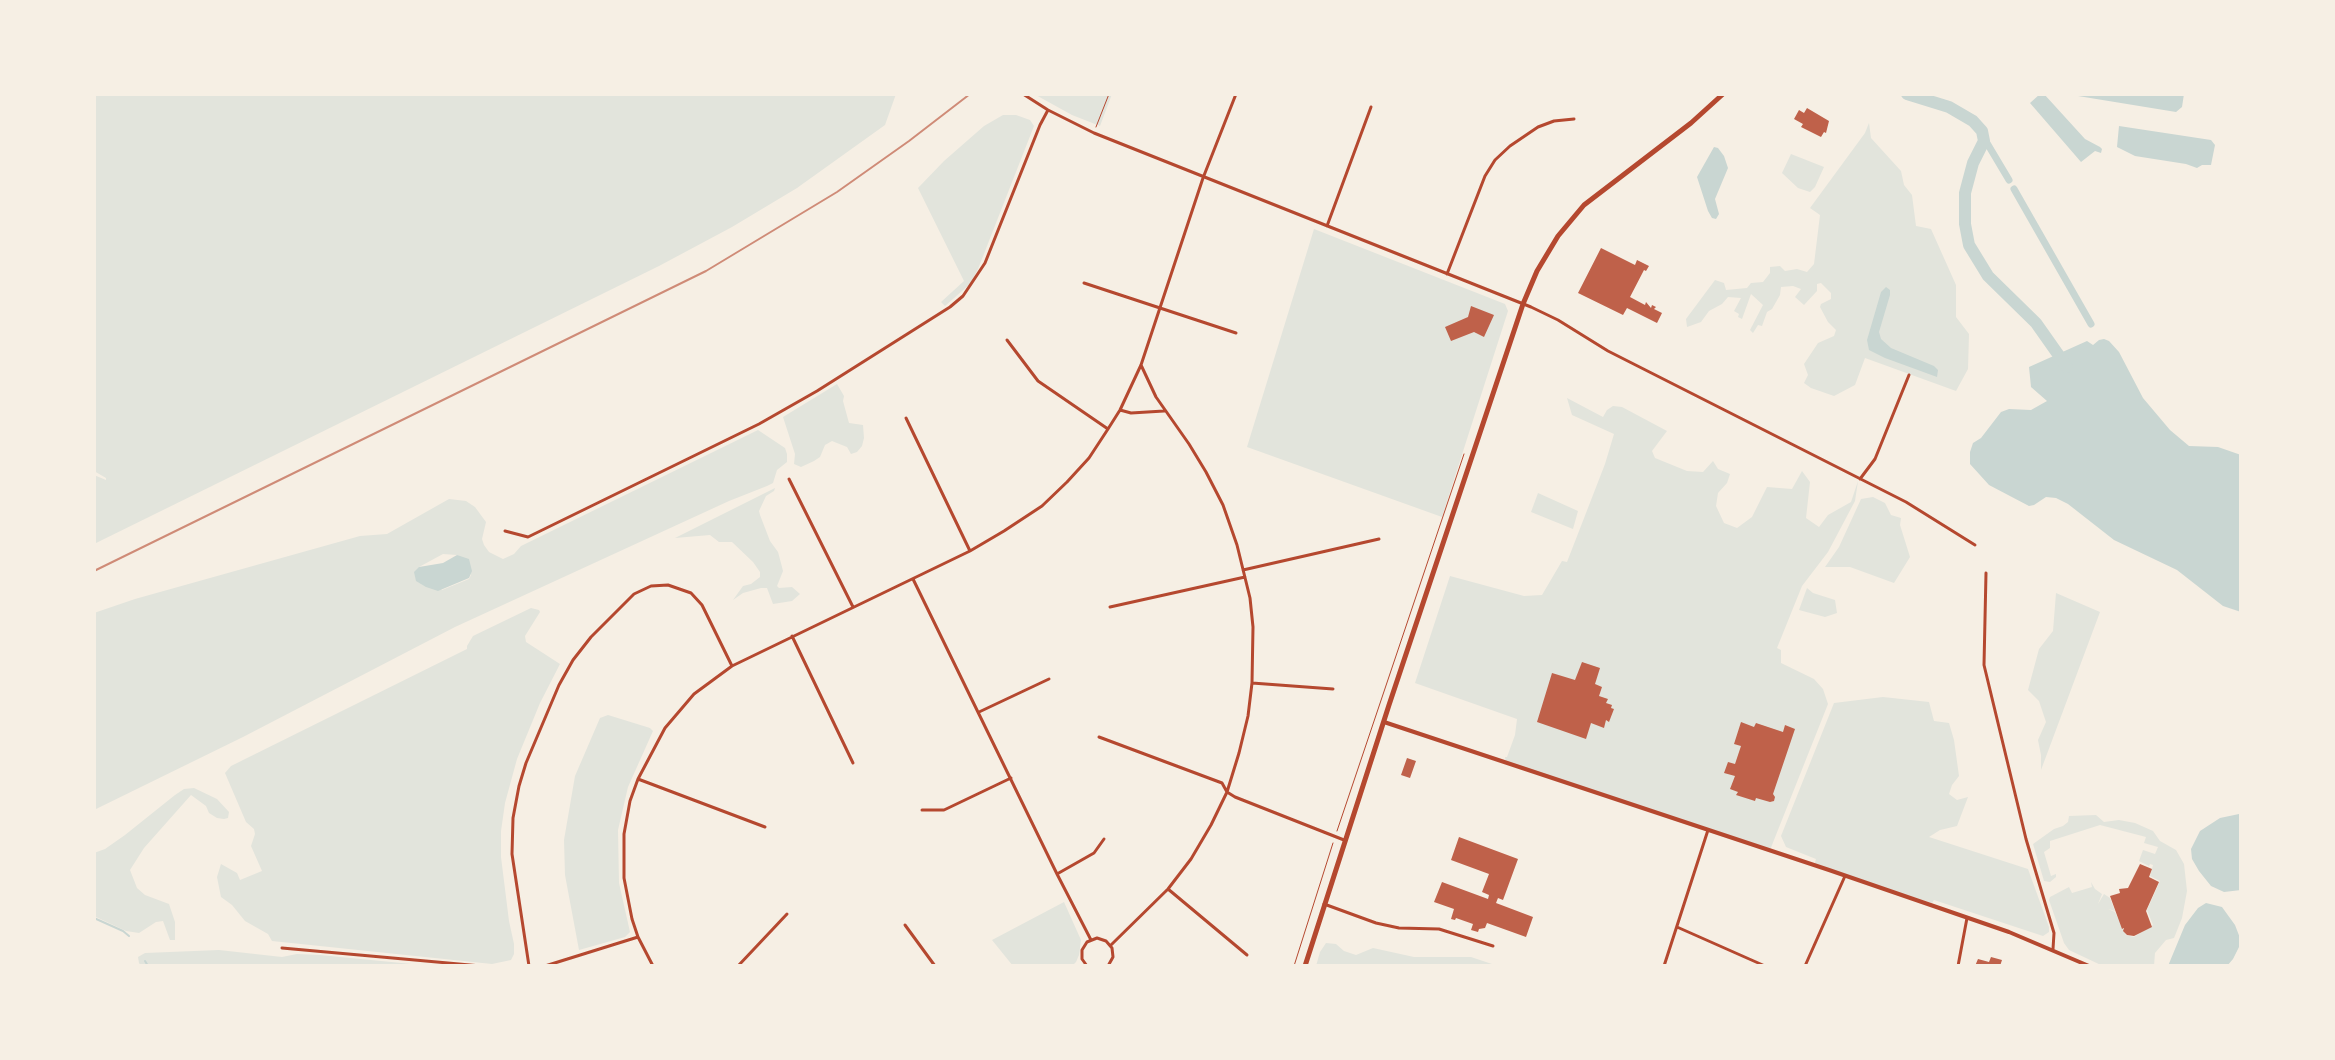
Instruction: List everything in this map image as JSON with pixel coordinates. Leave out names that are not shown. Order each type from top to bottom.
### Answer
[{"type":"main road","points":[[1305,966],[1523,304],[1545,256],[1575,215],[1599,192],[1691,123],[1723,94]]},
{"type":"main road","points":[[1384,722],[1967,918],[2053,949],[2089,966]]},
{"type":"street","points":[[1023,94],[1094,133],[1558,320],[1608,351],[1923,512],[1975,545]]},
{"type":"street","points":[[653,966],[638,937],[627,898],[622,855],[626,817],[638,779],[672,718],[702,688],[732,666],[970,551],[1004,531],[1042,506],[1089,458],[1120,410],[1141,365],[1203,178],[1236,94]]},
{"type":"street","points":[[1327,226],[1371,107]]},
{"type":"street","points":[[505,531],[528,537],[759,424],[829,384],[950,307],[963,296],[985,263],[1048,110]]},
{"type":"street","points":[[1447,274],[1485,176],[1495,160],[1538,127],[1574,119]]},
{"type":"street","points":[[1084,283],[1236,333]]},
{"type":"street","points":[[1007,340],[1038,381],[1108,429]]},
{"type":"street","points":[[1111,945],[1168,889],[1211,825],[1227,792],[1245,728],[1252,683],[1253,627],[1237,545],[1223,505],[1189,444],[1164,411],[1141,365]]},
{"type":"street","points":[[1860,479],[1875,459],[1909,375]]},
{"type":"street","points":[[1120,410],[1131,413],[1164,411]]},
{"type":"street","points":[[906,418],[970,551]]},
{"type":"street","points":[[789,479],[853,607]]},
{"type":"street","points":[[1243,570],[1379,539]]},
{"type":"street","points":[[1986,573],[1984,665],[2026,839],[2054,933],[2053,949]]},
{"type":"street","points":[[1110,607],[1245,577]]},
{"type":"street","points":[[913,579],[1091,940]]},
{"type":"street","points":[[529,966],[512,854],[513,818],[526,763],[573,660],[586,642],[634,594],[651,586],[668,585],[687,591],[702,605],[732,666]]},
{"type":"street","points":[[792,636],[853,763]]},
{"type":"street","points":[[979,712],[1049,679]]},
{"type":"street","points":[[1252,683],[1333,689]]},
{"type":"street","points":[[1099,737],[1222,783],[1227,792],[1345,841]]},
{"type":"street","points":[[922,810],[944,810],[1011,778]]},
{"type":"street","points":[[638,779],[765,827]]},
{"type":"street","points":[[1664,966],[1708,830]]},
{"type":"street","points":[[1057,874],[1094,853],[1104,839]]},
{"type":"street","points":[[1805,966],[1845,876]]},
{"type":"street","points":[[1168,889],[1247,955]]},
{"type":"street","points":[[1324,904],[1376,923],[1399,928],[1439,929],[1493,946]]},
{"type":"street","points":[[738,966],[787,914]]},
{"type":"street","points":[[1958,966],[1967,918]]},
{"type":"street","points":[[905,925],[935,966]]},
{"type":"street","points":[[1677,927],[1765,966]]},
{"type":"street","points":[[545,966],[638,937]]},
{"type":"street","points":[[1084,965],[1082,950],[1091,940],[1101,939],[1111,945],[1113,957],[1108,966]]},
{"type":"street","points":[[282,948],[481,966]]},
{"type":"path","points":[[1094,133],[1109,94]]},
{"type":"path","points":[[1337,829],[1464,454]]},
{"type":"path","points":[[1294,966],[1333,843]]},
{"type":"shaded area","points":[[94,94],[896,94],[885,125],[797,188],[732,227],[659,266],[94,544],[94,475],[106,478],[94,471]]},
{"type":"shaded area","points":[[1034,94],[1112,94],[1100,126]]},
{"type":"shaded area","points":[[2044,94],[2085,139],[2100,147],[2101,153],[2095,151],[2081,162],[2030,103]]},
{"type":"shaded area","points":[[2077,94],[2184,94],[2182,107],[2176,112]]},
{"type":"shaded area","points":[[1003,115],[1016,115],[1030,120],[1034,126],[978,269],[970,284],[945,306],[941,302],[964,281],[918,188],[984,126]]},
{"type":"shaded area","points":[[1869,123],[1871,138],[1901,171],[1904,185],[1912,195],[1916,226],[1931,229],[1956,285],[1956,317],[1969,334],[1968,369],[1956,391],[1865,358],[1855,385],[1834,396],[1804,383],[1808,375],[1804,364],[1818,343],[1834,336],[1836,330],[1820,307],[1831,299],[1831,293],[1821,283],[1817,284],[1817,291],[1804,305],[1795,297],[1801,289],[1781,287],[1780,295],[1767,312],[1762,326],[1758,325],[1753,333],[1750,330],[1763,305],[1751,294],[1742,319],[1734,311],[1741,298],[1728,297],[1709,311],[1701,322],[1687,327],[1686,319],[1715,280],[1724,283],[1726,290],[1747,288],[1751,283],[1763,282],[1770,273],[1770,267],[1807,272],[1814,264],[1820,215],[1810,208],[1865,133]]},
{"type":"shaded area","points":[[2119,126],[2211,140],[2215,145],[2211,165],[2197,168],[2135,156],[2117,147]]},
{"type":"shaded area","points":[[1714,147],[1724,156],[1728,168],[1715,199],[1719,214],[1716,219],[1708,211],[1697,177]]},
{"type":"shaded area","points":[[1791,154],[1824,167],[1810,192],[1798,188],[1782,173]]},
{"type":"shaded area","points":[[1314,229],[1505,304],[1508,311],[1442,517],[1247,447]]},
{"type":"shaded area","points":[[1886,287],[1890,295],[1879,332],[1881,339],[1891,348],[1934,366],[1938,370],[1937,377],[1869,350],[1867,340],[1881,292]]},
{"type":"shaded area","points":[[2104,339],[2119,352],[2143,398],[2170,430],[2189,446],[2218,447],[2241,455],[2241,612],[2223,606],[2177,570],[2114,540],[2068,504],[2046,497],[2029,506],[1989,485],[1970,464],[1973,443],[1981,438],[2001,412],[2009,409],[2031,410],[2047,401],[2031,387],[2029,367],[2087,341],[2093,345]]},
{"type":"shaded area","points":[[837,384],[844,396],[849,423],[863,425],[862,446],[851,454],[847,447],[832,441],[825,445],[820,457],[814,461],[801,467],[794,464],[795,454],[783,417]]},
{"type":"shaded area","points":[[1567,398],[1603,417],[1613,406],[1622,407],[1667,431],[1652,451],[1655,458],[1687,471],[1703,472],[1713,461],[1718,469],[1730,474],[1718,493],[1716,506],[1724,523],[1737,528],[1752,517],[1767,487],[1792,489],[1802,471],[1810,482],[1806,518],[1819,527],[1828,515],[1851,502],[1858,481],[1855,501],[1828,552],[1802,586],[1777,648],[1781,650],[1781,663],[1814,679],[1823,689],[1828,704],[1770,850],[1506,763],[1505,757],[1515,735],[1517,719],[1415,683],[1450,576],[1524,596],[1542,595],[1562,561],[1567,562],[1614,434],[1572,415]]},
{"type":"shaded area","points":[[758,430],[785,448],[787,462],[777,470],[773,483],[455,627],[94,810],[94,613],[360,536],[387,534],[449,499],[466,501],[475,507],[486,522],[482,539],[489,552],[503,559],[521,546]],"holes":[[[443,554],[457,555],[471,575],[469,579],[442,590],[419,567]]]},
{"type":"shaded area","points":[[775,488],[766,496],[759,511],[770,541],[778,552],[783,571],[777,586],[792,587],[800,594],[792,601],[773,604],[767,588],[761,588],[743,593],[733,600],[743,586],[760,577],[753,562],[732,542],[719,542],[710,535],[675,538]]},
{"type":"shaded area","points":[[1538,493],[1578,511],[1573,529],[1531,512]]},
{"type":"shaded area","points":[[1873,497],[1885,503],[1891,515],[1901,518],[1900,525],[1910,557],[1894,583],[1850,567],[1825,567],[1839,547],[1861,499]]},
{"type":"shaded area","points":[[457,555],[469,559],[472,571],[469,578],[438,591],[416,581],[414,572],[419,567],[443,563]]},
{"type":"shaded area","points":[[1807,588],[1835,600],[1837,613],[1825,617],[1799,610]]},
{"type":"shaded area","points":[[2056,593],[2100,612],[2041,770],[2038,740],[2046,722],[2039,701],[2028,690],[2039,649],[2053,631]]},
{"type":"shaded area","points":[[531,608],[540,612],[525,636],[526,642],[560,664],[517,759],[505,803],[501,857],[514,944],[511,960],[492,964],[272,941],[268,934],[245,921],[221,897],[217,877],[221,864],[237,873],[240,880],[262,871],[251,846],[254,829],[246,822],[225,773],[231,766],[467,649],[473,636]]},
{"type":"shaded area","points":[[1883,697],[1929,702],[1934,721],[1949,723],[1959,776],[1949,794],[1957,800],[1968,797],[1957,826],[1940,830],[1929,837],[2028,869],[2049,932],[2043,936],[1934,900],[1932,903],[1814,866],[1816,859],[1786,847],[1781,836],[1834,703]]},
{"type":"shaded area","points":[[608,715],[653,731],[628,787],[618,830],[619,883],[630,932],[625,937],[579,950],[565,875],[564,840],[575,776],[600,718]]},
{"type":"shaded area","points":[[194,788],[217,799],[229,812],[228,818],[217,818],[191,795],[144,848],[130,870],[137,888],[145,895],[169,904],[175,922],[175,940],[170,940],[163,921],[139,933],[126,931],[94,916],[94,853],[125,835],[184,789]]},
{"type":"shaded area","points":[[2239,814],[2241,890],[2224,892],[2211,886],[2199,871],[2192,859],[2191,849],[2200,831],[2220,818]]},
{"type":"shaded area","points":[[2096,815],[2104,822],[2119,820],[2153,831],[2160,841],[2176,850],[2184,864],[2187,891],[2182,918],[2174,938],[2166,940],[2155,953],[2154,966],[2103,966],[2069,950],[2064,943],[2050,897],[2069,887],[2072,893],[2092,887],[2091,882],[2102,894],[2098,904],[2104,894],[2110,898],[2115,911],[2108,909],[2115,912],[2126,935],[2134,937],[2153,925],[2147,910],[2160,881],[2150,876],[2153,865],[2139,861],[2143,850],[2155,854],[2158,847],[2144,843],[2146,837],[2100,825],[2050,841],[2050,848],[2044,852],[2051,876],[2056,874],[2056,877],[2050,882],[2044,881],[2033,844],[2063,826],[2069,816]]},
{"type":"shaded area","points":[[1064,902],[1081,940],[1076,962],[1072,966],[1013,966],[992,940]]},
{"type":"shaded area","points":[[2206,903],[2222,907],[2235,925],[2240,938],[2233,959],[2227,966],[2168,966],[2185,925]]},
{"type":"shaded area","points":[[1326,943],[1336,944],[1356,955],[1373,948],[1414,957],[1471,957],[1498,966],[1316,966]]},
{"type":"shaded area","points":[[219,950],[282,957],[320,955],[432,966],[141,966],[138,957],[145,953]]},
{"type":"building","points":[[1807,108],[1829,121],[1826,133],[1821,137],[1801,127],[1803,124],[1794,119],[1799,110],[1804,113]]},
{"type":"building","points":[[1601,248],[1635,265],[1637,260],[1649,266],[1630,297],[1645,305],[1646,302],[1651,308],[1652,305],[1656,307],[1654,309],[1662,313],[1657,323],[1627,308],[1623,315],[1578,293]]},
{"type":"building","points":[[1471,306],[1494,315],[1484,337],[1474,332],[1451,341],[1445,327],[1468,317]]},
{"type":"building","points":[[1582,662],[1600,668],[1595,684],[1602,687],[1599,696],[1608,699],[1606,703],[1614,709],[1604,728],[1591,723],[1586,739],[1537,722],[1552,673],[1575,680]]},
{"type":"building","points":[[1741,722],[1754,727],[1756,723],[1783,732],[1785,725],[1795,729],[1773,794],[1774,801],[1756,798],[1755,801],[1736,795],[1738,792],[1730,789],[1735,776],[1724,773],[1728,762],[1735,764],[1741,746],[1734,744]]},
{"type":"building","points":[[1407,758],[1416,761],[1410,778],[1401,775]]},
{"type":"building","points":[[1459,837],[1518,859],[1503,900],[1498,898],[1496,903],[1533,917],[1526,937],[1487,923],[1478,932],[1471,930],[1473,924],[1451,919],[1454,909],[1434,902],[1442,882],[1488,899],[1489,895],[1482,892],[1489,874],[1451,860]]},
{"type":"building","points":[[2140,864],[2152,869],[2149,877],[2159,882],[2146,911],[2152,927],[2134,936],[2123,931],[2110,896],[2120,893],[2119,889],[2128,888]]},
{"type":"building","points":[[1991,957],[2002,960],[2000,966],[1975,966],[1978,959],[1989,962]]},
{"type":"waterway","points":[[1907,94],[1949,107],[1973,121],[1982,131],[1984,141],[1973,163],[1965,193],[1969,245],[1988,276],[2036,323],[2067,367]]},
{"type":"waterway","points":[[1984,138],[2009,180]]},
{"type":"waterway","points":[[2014,189],[2091,324]]},
{"type":"waterway","points":[[94,918],[129,936]]},
{"type":"waterway","points":[[145,961],[148,966]]},
{"type":"railway","points":[[94,571],[706,271],[837,192],[970,94]]}]
